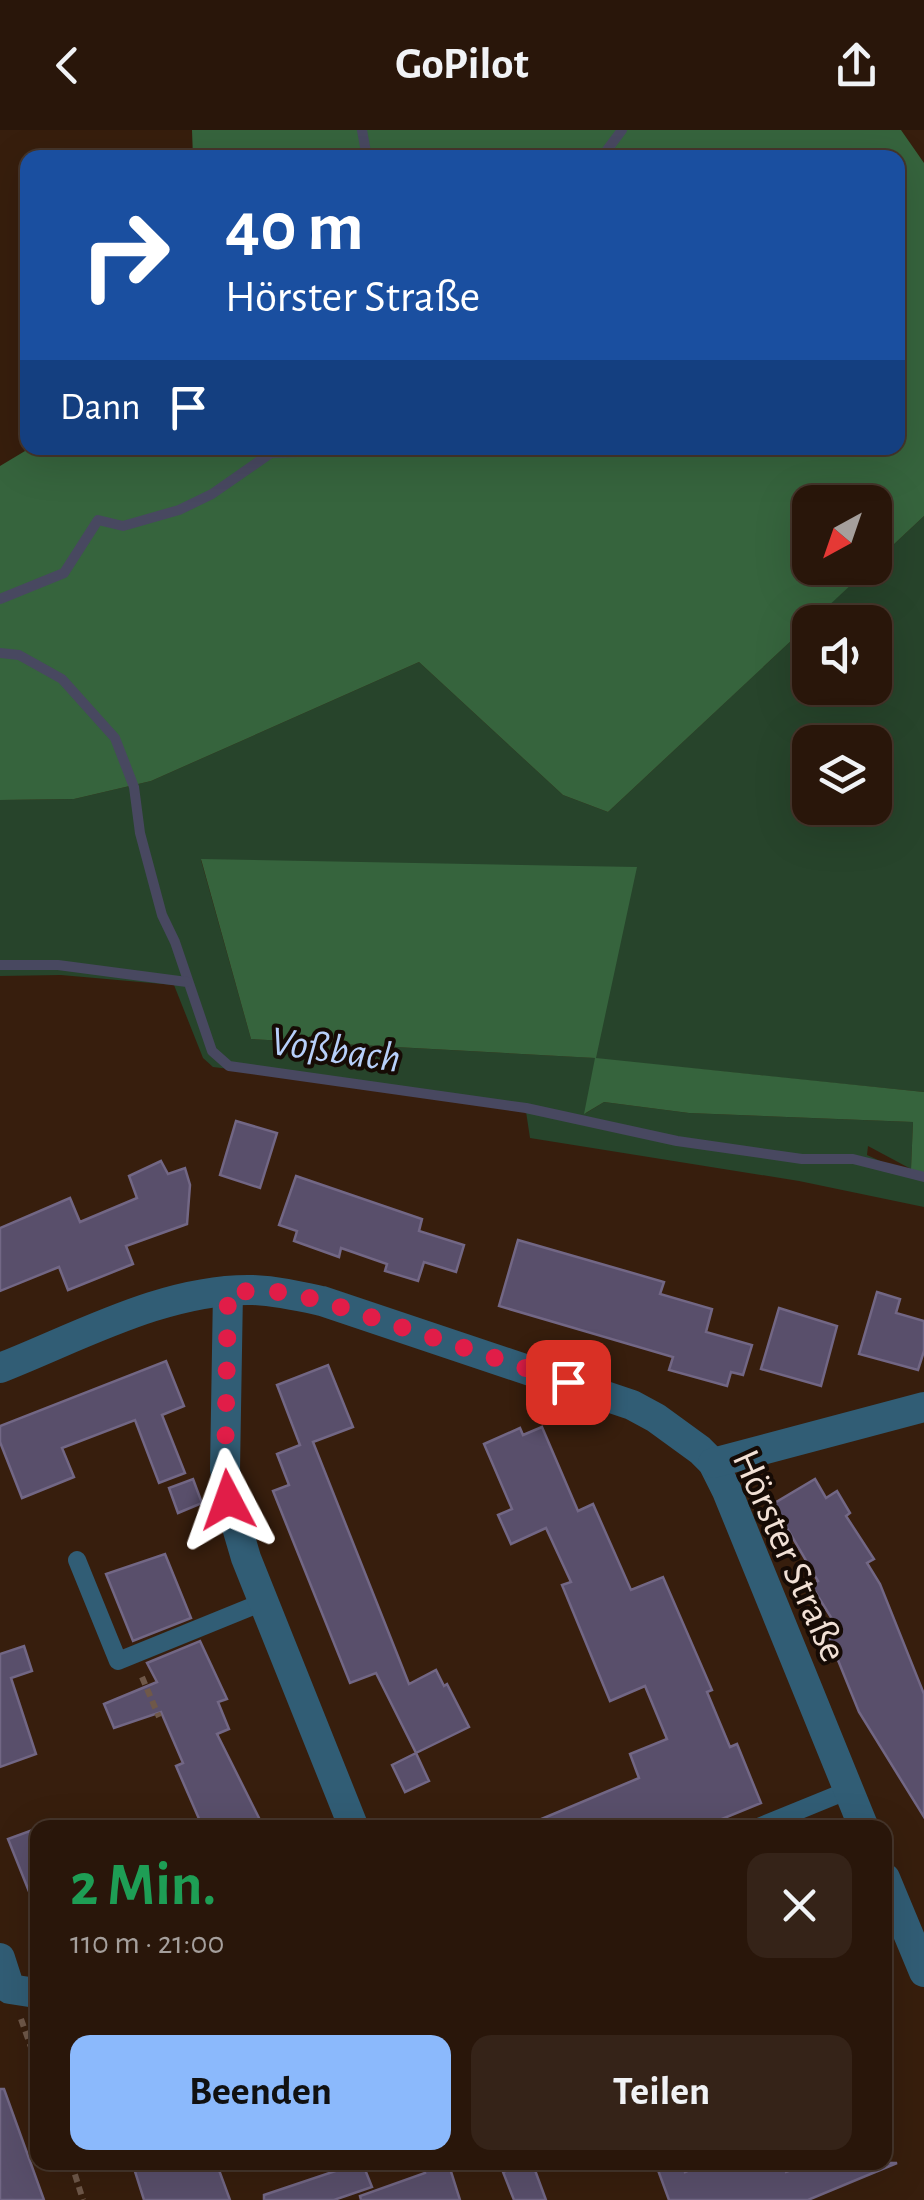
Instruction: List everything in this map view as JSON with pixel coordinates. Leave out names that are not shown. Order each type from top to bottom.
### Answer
[{"type":"street","name":"Hörster Straße","points":[[0,1368],[149,1309],[228,1291],[284,1292],[604,1394],[656,1418],[713,1463],[728,1491],[861,1820]]},
{"type":"street","points":[[228,1291],[226,1485],[236,1528],[263,1602],[351,1820]]},
{"type":"street","points":[[713,1463],[924,1407]]},
{"type":"street","points":[[892,1895],[924,1972]]},
{"type":"street","points":[[0,1958],[16,1992]]},
{"type":"lane","points":[[76,1560],[118,1661],[263,1602]]},
{"type":"lane","points":[[776,1820],[849,1790]]},
{"type":"path","points":[[133,1655],[159,1717]]},
{"type":"path","points":[[16,1992],[30,2040]]},
{"type":"path","points":[[74,2170],[83,2200]]},
{"type":"green space","points":[[192,130],[901,130],[924,163],[924,516],[892,546],[892,485],[792,485],[792,585],[851,585],[829,605],[792,605],[792,640],[608,812],[563,795],[419,662],[151,781],[74,799],[0,800],[0,466],[20,454],[905,455],[905,150],[193,150]]},
{"type":"green space","points":[[924,516],[924,1092],[597,1059],[586,1113],[604,1102],[689,1113],[913,1122],[911,1169],[868,1146],[867,1155],[924,1181],[924,1207],[799,1181],[530,1138],[525,1105],[213,1067],[203,1058],[174,985],[61,975],[0,976],[0,800],[74,799],[151,781],[419,662],[563,795],[608,812],[792,640],[792,705],[892,705],[892,605],[829,605],[850,585],[892,585],[892,546]],"holes":[[[201,860],[596,1058],[251,1039]]]},
{"type":"green space","points":[[201,859],[637,867],[596,1058],[924,1092],[924,1174],[911,1169],[913,1122],[689,1113],[604,1102],[584,1114],[595,1058],[251,1039]]},
{"type":"building","points":[[236,1121],[277,1133],[260,1188],[220,1175]]},
{"type":"building","points":[[161,1161],[168,1174],[185,1168],[190,1185],[187,1224],[126,1246],[133,1264],[68,1290],[59,1267],[0,1291],[0,1228],[70,1198],[80,1222],[137,1198],[129,1176]]},
{"type":"building","points":[[296,1176],[422,1219],[419,1231],[464,1245],[456,1272],[424,1262],[418,1281],[385,1271],[387,1264],[341,1248],[339,1257],[294,1241],[297,1231],[279,1225]]},
{"type":"building","points":[[518,1240],[664,1282],[660,1294],[712,1309],[706,1332],[752,1345],[743,1375],[731,1372],[727,1386],[669,1370],[673,1357],[499,1306]]},
{"type":"building","points":[[877,1292],[900,1299],[896,1313],[924,1321],[924,1351],[918,1370],[859,1354]]},
{"type":"building","points":[[779,1308],[837,1326],[821,1386],[761,1369]]},
{"type":"building","points":[[166,1361],[184,1406],[162,1415],[185,1473],[159,1483],[135,1420],[62,1448],[74,1477],[22,1498],[0,1442],[0,1426]]},
{"type":"building","points":[[328,1365],[353,1427],[313,1442],[409,1684],[436,1670],[469,1727],[416,1753],[376,1673],[350,1683],[273,1491],[289,1485],[277,1454],[300,1445],[277,1385]]},
{"type":"building","points":[[542,1427],[578,1511],[593,1504],[631,1590],[663,1577],[712,1690],[707,1692],[730,1747],[737,1744],[761,1803],[720,1820],[539,1820],[639,1778],[630,1754],[667,1739],[645,1686],[610,1701],[562,1585],[571,1582],[546,1528],[511,1544],[498,1515],[512,1509],[484,1444],[520,1428],[523,1435]]},
{"type":"building","points":[[193,1479],[202,1503],[178,1513],[169,1488]]},
{"type":"building","points":[[815,1479],[826,1498],[837,1491],[850,1513],[846,1516],[874,1559],[867,1563],[880,1584],[924,1694],[924,1817],[859,1712],[827,1633],[837,1627],[811,1585],[818,1581],[773,1504]]},
{"type":"building","points":[[165,1554],[191,1618],[133,1641],[106,1574]]},
{"type":"building","points":[[200,1641],[227,1699],[218,1702],[229,1729],[217,1734],[260,1820],[200,1820],[176,1766],[183,1763],[161,1712],[114,1728],[104,1704],[157,1682],[147,1663]]},
{"type":"building","points":[[24,1646],[32,1671],[11,1678],[36,1754],[0,1767],[0,1654]]},
{"type":"building","points":[[416,1753],[429,1781],[405,1792],[392,1765]]},
{"type":"building","points":[[30,1831],[30,1894],[8,1839]]},
{"type":"building","points":[[0,2089],[4,2089],[30,2170],[44,2200],[0,2200]]},
{"type":"building","points":[[135,2170],[219,2170],[230,2200],[144,2200]]},
{"type":"building","points":[[338,2170],[365,2170],[372,2187],[334,2200],[264,2200],[264,2195]]},
{"type":"building","points":[[424,2170],[451,2170],[460,2200],[361,2200],[360,2196],[425,2173]]},
{"type":"building","points":[[535,2170],[546,2200],[514,2200],[503,2172]]},
{"type":"building","points":[[658,2170],[880,2170],[808,2200],[669,2200]]},
{"type":"waterway","points":[[362,130],[366,150]]},
{"type":"waterway","points":[[607,150],[622,130]]},
{"type":"waterway","points":[[0,599],[64,573],[98,520],[123,526],[179,510],[212,494],[268,455]]},
{"type":"waterway","name":"Voßbach","points":[[0,653],[19,655],[62,679],[115,738],[134,787],[140,833],[162,915],[212,1051],[229,1066],[526,1108],[677,1141],[802,1159],[853,1159],[924,1177]]},
{"type":"waterway","points":[[0,965],[58,965],[187,982]]},
{"type":"route","points":[[228,1500],[228,1291],[284,1292],[322,1301],[568,1382]]}]
